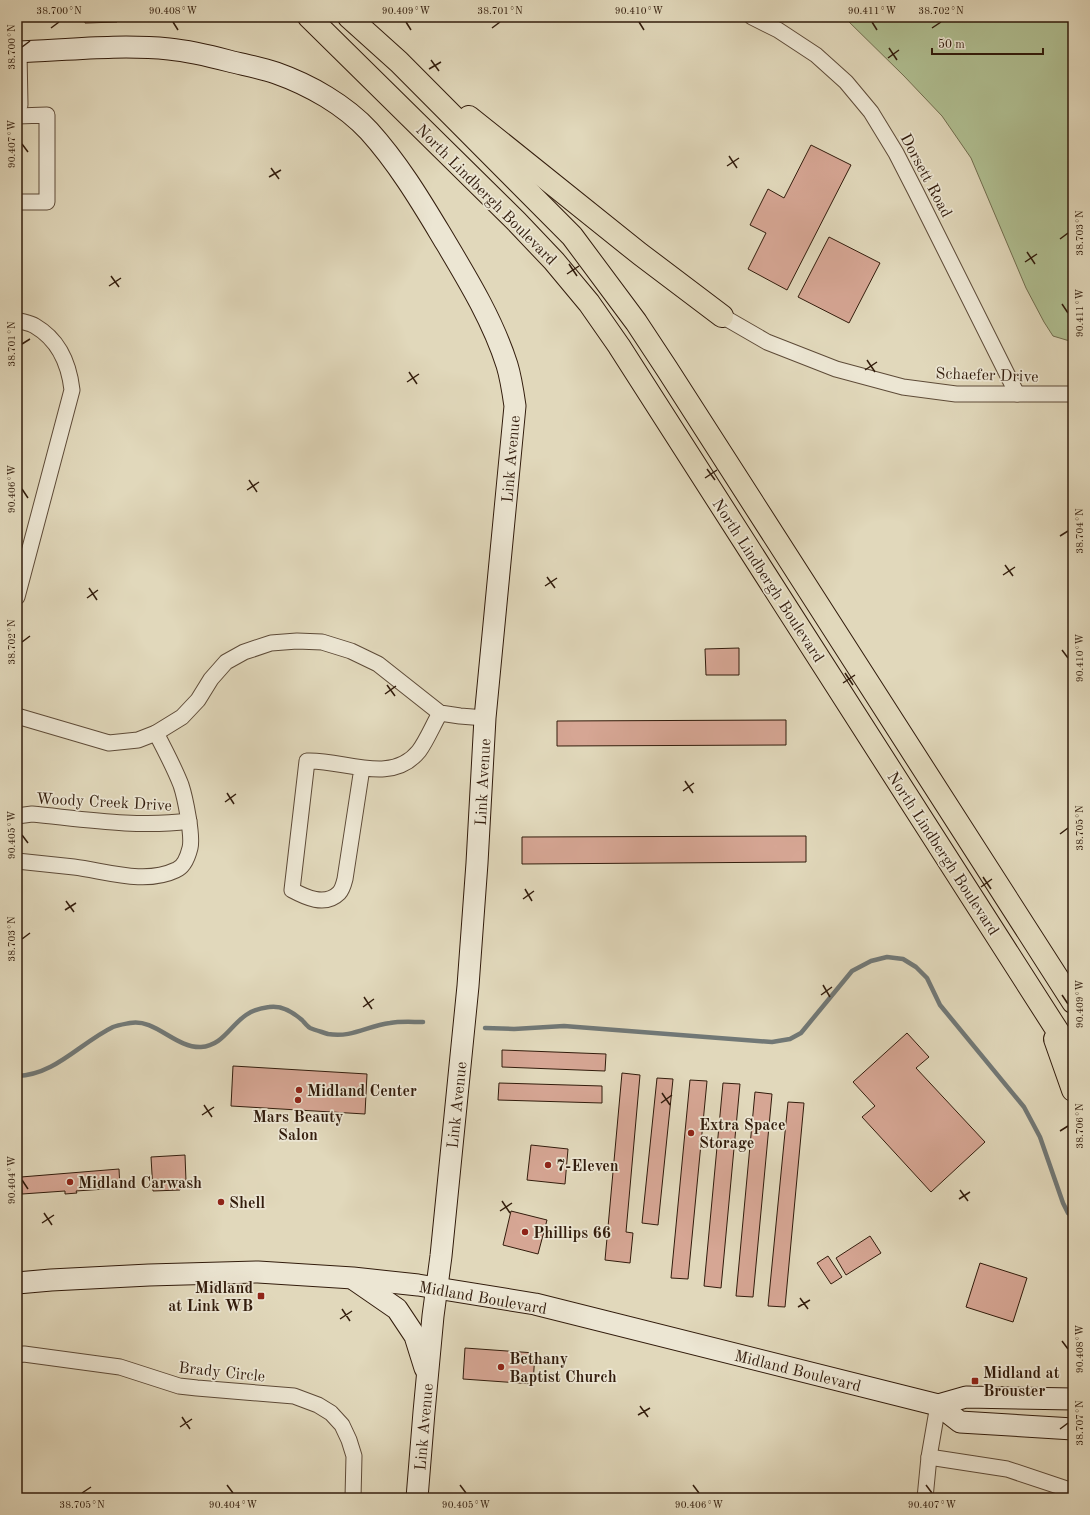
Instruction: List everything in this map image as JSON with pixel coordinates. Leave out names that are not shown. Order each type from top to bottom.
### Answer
[{"type":"highway","name":"North Lindbergh Boulevard","points":[[309,17],[516,221],[554,261],[589,303],[619,346],[1073,1055]]},
{"type":"highway","name":"North Lindbergh Boulevard","points":[[349,17],[399,62],[572,236],[636,322],[1073,1002]]},
{"type":"highway","points":[[399,62],[640,254],[722,316]]},
{"type":"highway","points":[[1046,1013],[1067,1077],[1073,1090]]},
{"type":"street","name":"Dorsett Road","points":[[752,17],[778,30],[816,55],[846,82],[871,112],[896,153],[1017,394]]},
{"type":"street","name":"Link Avenue","points":[[18,52],[130,47],[169,49],[204,55],[282,76],[297,82],[330,100],[349,113],[368,131],[387,153],[433,222],[467,279],[494,334],[507,366],[515,406],[485,718],[468,986],[438,1288],[427,1377],[417,1498]]},
{"type":"street","points":[[17,110],[20,105],[18,52]]},
{"type":"street","points":[[17,116],[47,115],[47,202],[17,202]]},
{"type":"street","name":"Schaefer Drive","points":[[722,316],[767,342],[836,369],[903,387],[956,394],[1073,394]]},
{"type":"street","points":[[17,320],[35,326],[51,338],[70,373],[72,390],[17,597]]},
{"type":"street","points":[[17,716],[109,743],[138,740],[156,733],[182,717],[198,700],[211,678],[226,662],[244,652],[271,643],[297,641],[322,642],[351,652],[378,664],[440,713],[485,718]]},
{"type":"street","points":[[362,768],[346,879],[340,893],[331,898],[318,900],[304,897],[292,890],[307,761],[318,761],[362,768],[386,769],[402,764],[413,757],[420,750],[440,713]]},
{"type":"street","name":"Woody Creek Drive","points":[[17,861],[75,867],[126,876],[155,876],[177,870],[186,861],[191,847],[189,821],[182,787],[156,733]]},
{"type":"street","name":"Woody Creek Drive","points":[[17,816],[32,814],[141,824],[189,821]]},
{"type":"street","name":"Midland Boulevard","points":[[17,1283],[134,1276],[258,1272],[353,1278],[438,1288],[535,1304],[938,1405],[960,1422],[1073,1429]]},
{"type":"street","points":[[353,1278],[397,1309],[415,1336],[427,1377]]},
{"type":"street","name":"Brady Circle","points":[[17,1355],[24,1354],[120,1367],[179,1386],[294,1396],[318,1405],[331,1413],[342,1424],[349,1440],[354,1456],[353,1498]]},
{"type":"street","points":[[925,1498],[929,1457],[938,1405],[966,1397],[1073,1399]]},
{"type":"street","points":[[929,1457],[1007,1469],[1073,1491]]},
{"type":"green space","points":[[844,17],[1073,17],[1073,342],[1053,336],[1044,322],[1026,288],[971,158],[942,116]]},
{"type":"building","points":[[84,17],[117,17],[117,22],[85,23]]},
{"type":"building","points":[[811,145],[851,165],[787,290],[748,269],[766,233],[750,225],[768,189],[784,198]]},
{"type":"building","points":[[829,237],[880,263],[849,323],[798,297]]},
{"type":"building","points":[[739,648],[739,675],[706,675],[705,649]]},
{"type":"building","points":[[786,720],[786,745],[557,746],[557,721]]},
{"type":"building","points":[[806,836],[806,862],[522,864],[522,837]]},
{"type":"building","points":[[907,1033],[929,1057],[916,1068],[985,1142],[931,1192],[862,1117],[875,1106],[853,1082]]},
{"type":"building","points":[[502,1050],[606,1054],[605,1071],[502,1067]]},
{"type":"building","name":"Midland Center","points":[[233,1066],[367,1074],[365,1114],[231,1106]]},
{"type":"building","points":[[622,1073],[640,1075],[626,1232],[633,1233],[630,1263],[605,1260]]},
{"type":"building","points":[[657,1078],[673,1079],[658,1225],[642,1223]]},
{"type":"building","points":[[690,1080],[707,1081],[688,1279],[671,1278]]},
{"type":"building","points":[[499,1083],[602,1086],[602,1103],[498,1100]]},
{"type":"building","points":[[723,1083],[740,1084],[721,1288],[704,1286]]},
{"type":"building","points":[[755,1092],[772,1094],[753,1297],[736,1296]]},
{"type":"building","points":[[788,1102],[804,1103],[785,1307],[768,1306]]},
{"type":"building","name":"7-Eleven","points":[[531,1145],[568,1149],[565,1184],[527,1180]]},
{"type":"building","points":[[185,1155],[186,1181],[180,1190],[153,1191],[151,1157]]},
{"type":"building","name":"Midland Carwash","points":[[119,1169],[120,1188],[76,1191],[77,1193],[65,1194],[65,1191],[22,1194],[21,1177]]},
{"type":"building","name":"Phillips 66","points":[[511,1211],[547,1220],[538,1254],[503,1245]]},
{"type":"building","points":[[870,1236],[881,1253],[846,1275],[836,1258]]},
{"type":"building","points":[[828,1256],[842,1277],[831,1284],[817,1263]]},
{"type":"building","points":[[980,1263],[1027,1278],[1013,1322],[966,1307]]},
{"type":"building","points":[[465,1348],[535,1353],[533,1384],[463,1379]]},
{"type":"waterway","points":[[485,1028],[514,1029],[564,1026],[772,1042],[790,1039],[801,1033],[852,971],[871,961],[887,957],[903,959],[916,967],[927,978],[940,1005],[1024,1107],[1040,1137],[1063,1203],[1068,1213],[1073,1217]]},
{"type":"waterway","points":[[17,1076],[43,1070],[67,1057],[113,1027],[130,1023],[148,1025],[182,1043],[201,1047],[215,1043],[240,1019],[249,1013],[269,1007],[278,1007],[287,1010],[298,1017],[310,1028],[328,1034],[337,1035],[352,1033],[394,1022],[423,1022]]},
{"type":"place","name":"Midland Center","points":[[299,1090]]},
{"type":"place","name":"Mars Beauty Salon","points":[[298,1100]]},
{"type":"place","name":"Extra Space Storage","points":[[691,1133]]},
{"type":"place","name":"7-Eleven","points":[[548,1165]]},
{"type":"place","name":"Midland Carwash","points":[[70,1182]]},
{"type":"place","name":"Shell","points":[[221,1202]]},
{"type":"place","name":"Phillips 66","points":[[525,1232]]},
{"type":"place","name":"Midland at Link WB","points":[[261,1296]]},
{"type":"place","name":"Bethany Baptist Church","points":[[501,1367]]},
{"type":"place","name":"Midland at Brouster","points":[[975,1381]]}]
